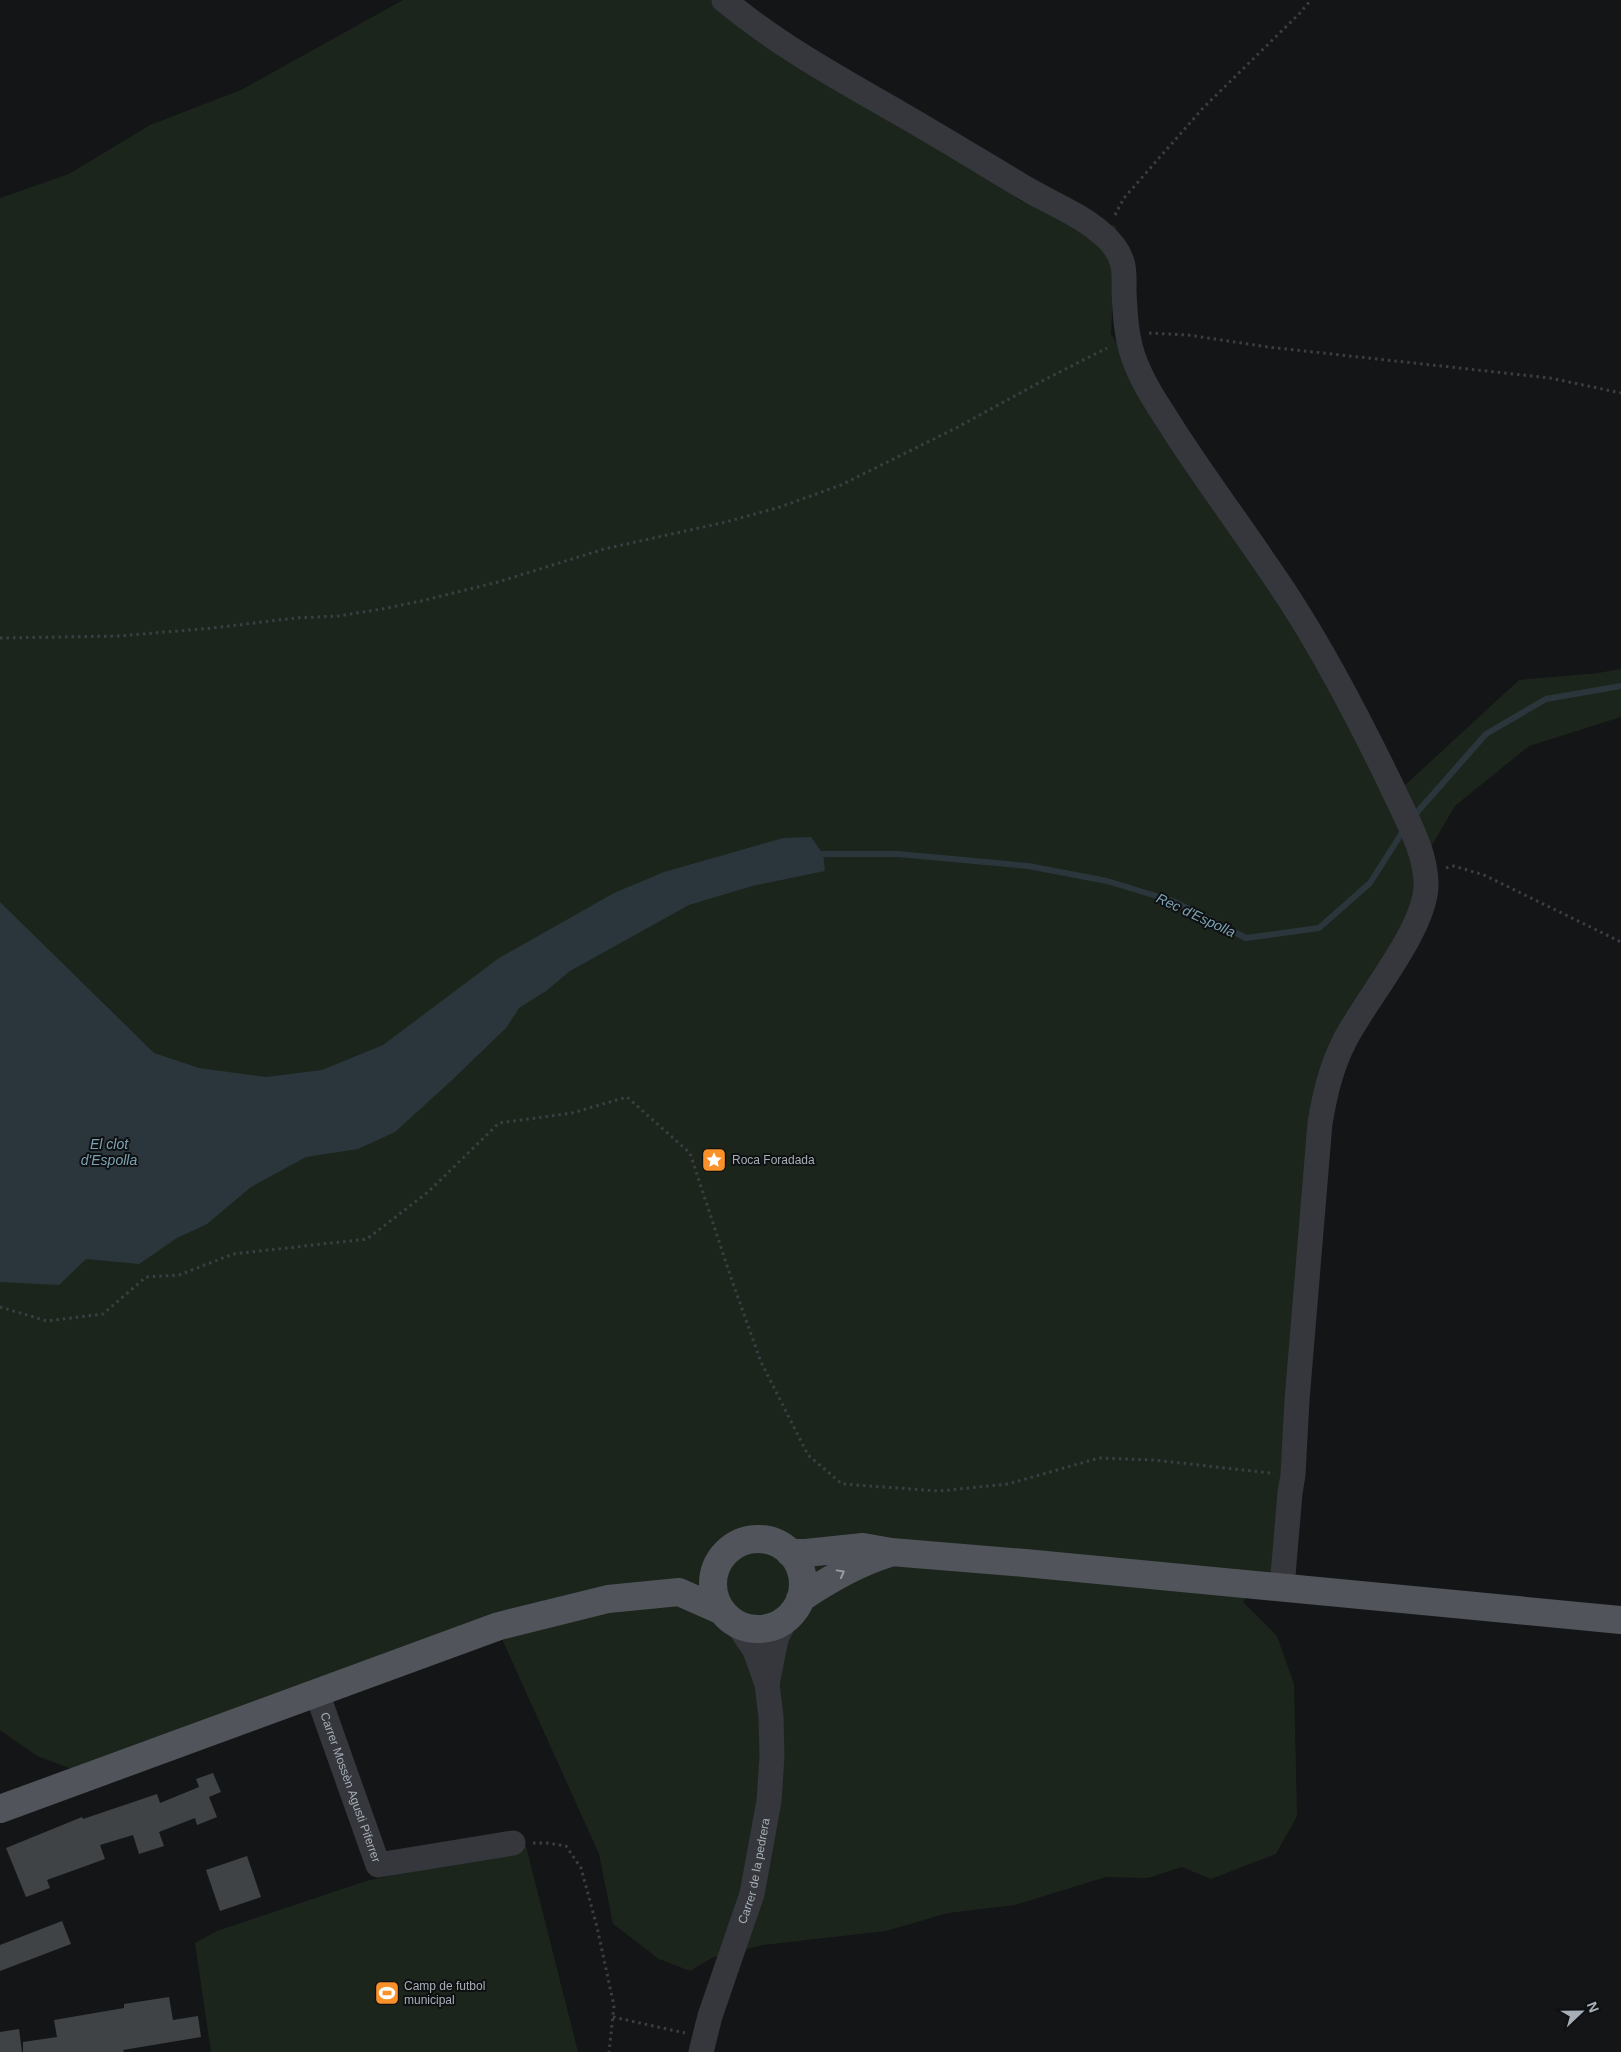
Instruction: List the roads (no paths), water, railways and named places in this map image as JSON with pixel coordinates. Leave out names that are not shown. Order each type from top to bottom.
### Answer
[{"type":"main road","points":[[0,1809],[499,1626],[608,1598],[678,1592],[718,1563],[736,1545],[751,1540],[768,1540],[790,1553],[802,1575],[793,1610]]},
{"type":"main road","points":[[790,1553],[863,1547],[891,1552],[1282,1586],[1621,1620]]},
{"type":"main road","points":[[678,1592],[745,1628],[770,1628],[826,1581],[861,1562],[891,1552]]},
{"type":"main road","points":[[718,1563],[713,1588],[717,1604],[729,1618]]},
{"type":"street","points":[[724,0],[762,29],[819,67],[926,128],[1040,197],[1090,224],[1104,235],[1116,249],[1122,260],[1129,340],[1139,371],[1154,398],[1289,599],[1341,685],[1404,812],[1413,835],[1426,873],[1426,891],[1421,911],[1412,931],[1345,1041],[1332,1070],[1320,1123],[1297,1400],[1293,1475],[1282,1586]]},
{"type":"street","name":"Carrer de la pedrera","points":[[767,1684],[776,1639],[793,1610]]},
{"type":"street","name":"Carrer de la pedrera","points":[[703,2045],[731,1950],[752,1894],[769,1801],[772,1756],[771,1717],[767,1684],[755,1650],[729,1618]]},
{"type":"street","name":"Carrer Mossèn Agusti Piferrer","points":[[317,1693],[378,1866],[513,1843]]},
{"type":"water","name":"El clot d'Espolla","points":[[811,837],[823,854],[825,871],[752,886],[689,905],[570,971],[546,991],[519,1008],[506,1028],[395,1132],[358,1149],[306,1157],[251,1187],[207,1224],[177,1238],[139,1264],[86,1259],[59,1285],[0,1282],[0,902],[154,1053],[199,1068],[266,1077],[322,1070],[383,1045],[499,958],[614,893],[664,872],[783,838]]},
{"type":"waterway","name":"Rec d'Espolla","points":[[1412,818],[1486,734],[1546,699],[1621,686]]},
{"type":"waterway","name":"Rec d'Espolla","points":[[823,854],[898,854],[1028,866],[1107,881],[1173,901],[1246,938],[1319,928],[1370,883],[1405,828]]},
{"type":"place","name":"Roca Foradada","points":[[714,1160]]},
{"type":"place","name":"Camp de futbol municipal","points":[[387,1993]]}]
